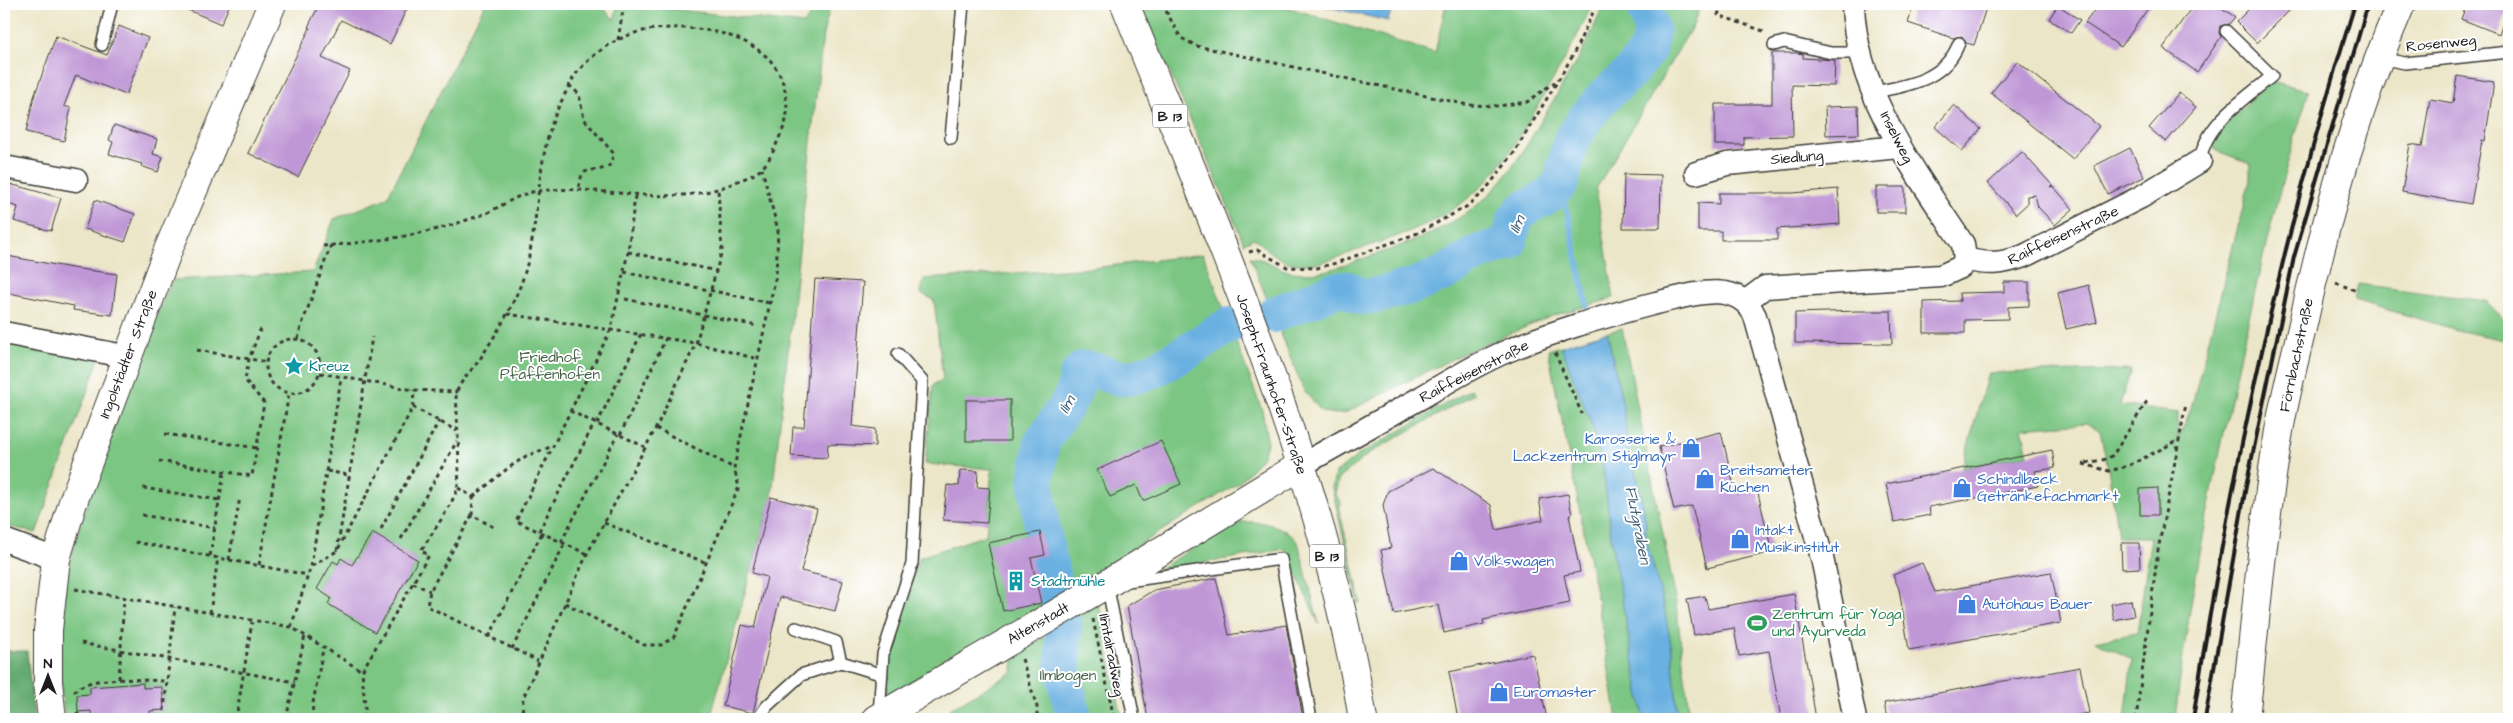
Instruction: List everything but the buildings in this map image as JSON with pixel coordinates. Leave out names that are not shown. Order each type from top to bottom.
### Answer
[{"type":"street","name":"Ingolstädter Straße","points":[[52,719],[47,655],[56,559],[72,502],[168,250],[272,4]]},
{"type":"street","name":"Joseph-Fraunhofer-Straße","points":[[1124,4],[1268,363],[1300,466],[1351,648],[1363,719]]},
{"type":"street","name":"Inselweg","points":[[1853,4],[1855,33],[1860,53],[1899,147],[1963,244],[1965,259]]},
{"type":"street","name":"Förnbachstraße","points":[[2245,719],[2265,524],[2279,429],[2313,275],[2344,163],[2378,58],[2401,4]]},
{"type":"street","name":"Siedlung","points":[[1696,173],[1727,164],[1899,147]]},
{"type":"street","name":"Raiffeisenstraße","points":[[1965,259],[1993,264],[2004,263],[2024,256],[2141,197],[2200,160]]},
{"type":"street","points":[[4,167],[76,180]]},
{"type":"street","points":[[1855,719],[1822,558],[1755,316],[1746,301],[1765,287],[1941,276],[1961,267],[1965,259]]},
{"type":"street","name":"Raiffeisenstraße","points":[[1300,466],[1480,364],[1551,333],[1618,313],[1710,292],[1728,293],[1746,301]]},
{"type":"street","points":[[4,333],[114,354],[126,360]]},
{"type":"street","name":"Altenstadt","points":[[877,718],[1092,592],[1300,466]]},
{"type":"street","points":[[4,540],[56,559]]},
{"type":"lane","points":[[102,45],[112,4]]},
{"type":"lane","points":[[951,138],[963,4]]},
{"type":"lane","points":[[2200,160],[2204,145],[2216,125],[2272,76],[2226,31]]},
{"type":"lane","points":[[1774,45],[1784,42],[1826,52],[1860,53]]},
{"type":"lane","points":[[1875,92],[1914,85],[1928,78],[1947,65],[1959,43]]},
{"type":"lane","name":"Rosenweg","points":[[2378,58],[2405,64],[2509,52]]},
{"type":"lane","name":"Altenstadt","points":[[877,718],[880,674],[888,633],[909,579],[913,548],[922,382],[898,354]]},
{"type":"lane","points":[[1134,719],[1092,592],[1281,559],[1311,719]]},
{"type":"lane","points":[[796,628],[836,642],[841,662]]},
{"type":"lane","points":[[758,719],[767,706],[801,675],[841,662],[880,674]]},
{"type":"path","points":[[618,40],[624,4]]},
{"type":"path","points":[[1162,4],[1181,38],[1197,46],[1468,104],[1498,106],[1527,102],[1558,80]]},
{"type":"path","points":[[1232,270],[1257,250],[1287,267],[1317,268],[1336,263],[1391,244],[1443,222],[1483,193],[1503,170],[1558,80],[1597,4]]},
{"type":"path","points":[[1722,4],[1718,15],[1768,33],[1774,45]]},
{"type":"path","points":[[323,246],[378,241],[434,231],[487,213],[522,195],[537,191],[676,196],[718,190],[762,169],[775,147],[786,121],[788,109],[783,82],[775,65],[760,50],[736,39],[706,30],[676,27],[642,31],[618,40],[582,66],[569,85],[544,146],[537,191],[536,223],[530,257],[520,287],[507,314],[457,392],[458,488],[421,552],[429,555],[362,671],[366,719]]},
{"type":"path","points":[[569,85],[579,94],[584,119],[614,154],[609,166],[602,170],[588,170],[582,174],[578,191]]},
{"type":"path","points":[[565,603],[644,644],[661,644],[674,637],[739,487],[734,468],[776,275],[778,230],[762,169]]},
{"type":"path","points":[[522,719],[523,698],[587,554],[656,428],[696,343],[722,250],[718,190]]},
{"type":"path","points":[[587,554],[516,521],[611,329],[628,252],[635,196]]},
{"type":"path","points":[[298,339],[331,245]]},
{"type":"path","points":[[628,252],[717,271]]},
{"type":"path","points":[[624,272],[770,303]]},
{"type":"path","points":[[625,299],[757,326]]},
{"type":"path","points":[[507,314],[696,343],[758,359]]},
{"type":"path","points":[[160,461],[252,476],[264,403],[245,380],[249,359],[261,328]]},
{"type":"path","points":[[1551,333],[1582,414]]},
{"type":"path","points":[[489,637],[641,334]]},
{"type":"path","points":[[337,551],[372,337]]},
{"type":"path","points":[[512,648],[666,338]]},
{"type":"path","points":[[298,339],[314,347],[321,366],[320,373],[316,382],[308,389],[289,393],[271,382],[268,375],[267,362],[274,347],[283,341],[298,339]]},
{"type":"path","points":[[197,350],[267,362]]},
{"type":"path","points":[[320,373],[414,390],[457,392]]},
{"type":"path","points":[[292,627],[311,566],[341,378]]},
{"type":"path","points":[[311,566],[337,551],[413,407],[414,390]]},
{"type":"path","points":[[259,565],[289,393]]},
{"type":"path","points":[[2149,398],[2113,455],[2107,459],[2083,464],[2108,471],[2128,466],[2177,441]]},
{"type":"path","points":[[2136,719],[2158,550],[2177,441],[2186,404]]},
{"type":"path","points":[[413,407],[457,430]]},
{"type":"path","points":[[570,411],[645,447]]},
{"type":"path","points":[[380,529],[439,421]]},
{"type":"path","points":[[656,428],[734,468]]},
{"type":"path","points":[[165,434],[257,448]]},
{"type":"path","points":[[401,539],[457,440]]},
{"type":"path","points":[[538,661],[426,606],[430,590],[472,515],[473,498],[526,456],[554,446]]},
{"type":"path","points":[[327,471],[348,475]]},
{"type":"path","points":[[210,556],[224,472]]},
{"type":"path","points":[[142,488],[219,500]]},
{"type":"path","points":[[458,488],[473,498]]},
{"type":"path","points":[[229,560],[240,497]]},
{"type":"path","points":[[142,515],[215,528]]},
{"type":"path","points":[[472,515],[495,528]]},
{"type":"path","points":[[604,523],[707,563]]},
{"type":"path","points":[[135,542],[308,575]]},
{"type":"path","points":[[210,613],[218,557]]},
{"type":"path","points":[[413,583],[430,590]]},
{"type":"path","points":[[76,589],[252,622],[292,627],[362,671]]},
{"type":"path","name":"Ilmtalradweg","points":[[1092,592],[1114,719]]},
{"type":"path","points":[[119,680],[124,598]]},
{"type":"path","points":[[163,719],[175,607]]},
{"type":"path","points":[[236,719],[252,622]]},
{"type":"path","points":[[286,719],[305,636]]},
{"type":"path","points":[[1012,639],[1028,675],[1038,719]]},
{"type":"path","points":[[81,643],[295,682]]},
{"type":"path","points":[[312,719],[312,703],[323,648]]},
{"type":"path","points":[[75,698],[74,690],[90,682],[119,680],[167,681]]},
{"type":"path","points":[[76,706],[76,713],[84,719]]},
{"type":"green space","name":"Friedhof Pfaffenhofen","points":[[485,4],[600,4],[614,20],[618,4],[657,4],[661,8],[804,24],[818,4],[831,4],[823,34],[772,495],[710,719],[150,719],[150,711],[164,710],[162,687],[143,688],[142,683],[90,687],[90,694],[93,694],[92,718],[136,716],[136,719],[65,719],[60,676],[59,632],[66,580],[72,554],[79,528],[134,372],[156,316],[173,280],[313,272],[334,219],[387,198]],"holes":[[[371,533],[418,560],[376,632],[328,604],[331,598],[317,589],[333,562],[338,564],[341,558],[365,572],[355,560]]]},
{"type":"green space","points":[[1140,4],[1277,4],[1435,53],[1446,4],[1592,4],[1572,47],[1521,135],[1489,179],[1476,192],[1451,210],[1416,229],[1318,263],[1298,264],[1279,258],[1254,238],[1244,243]]},
{"type":"green space","points":[[1603,4],[1701,4],[1693,25],[1596,189],[1614,298],[1552,316],[1464,353],[1345,413],[1322,412],[1304,391],[1250,257],[1264,260],[1288,271],[1320,272],[1407,243],[1457,220],[1494,189],[1506,176],[1526,147],[1581,54]]},
{"type":"green space","points":[[2271,81],[2309,91],[2267,242],[2232,395],[2199,556],[2175,719],[2125,719],[2132,659],[2095,641],[2137,633],[2151,537],[2118,537],[2109,473],[2100,431],[2086,423],[2022,428],[2028,455],[1962,468],[1988,373],[2131,370],[2120,405],[2178,413],[2178,439],[2191,409],[2250,180],[2250,164],[2214,148],[2217,131]]},
{"type":"green space","points":[[1203,254],[1262,410],[1267,444],[1262,458],[1240,482],[887,702],[889,664],[896,628],[920,557],[986,535],[992,469],[925,464],[933,385],[943,379],[934,300],[920,293],[924,279],[1093,268]]},
{"type":"green space","points":[[2358,284],[2486,301],[2505,320],[2509,321],[2509,341],[2461,331],[2354,300]]},
{"type":"green space","points":[[1622,328],[1675,595],[1690,719],[1617,719],[1597,598],[1548,350]]},
{"type":"green space","points":[[4,340],[99,359],[36,533],[4,525]]},
{"type":"green space","points":[[1471,389],[1474,394],[1370,453],[1339,478],[1335,494],[1341,503],[1339,509],[1361,602],[1359,604],[1332,488],[1335,474],[1357,456]]},
{"type":"green space","points":[[1244,522],[1280,528],[1293,536],[1298,542],[1319,624],[1285,549],[1156,571],[1230,525]]},
{"type":"green space","name":"Ilmbogen","points":[[1099,604],[1122,719],[933,719],[1013,672],[1014,656]]},
{"type":"green space","points":[[8,651],[27,651],[34,719],[4,719],[4,662]]},
{"type":"water","points":[[1315,4],[1393,4],[1388,21]]},
{"type":"water","points":[[1607,332],[1623,405],[1629,457],[1638,480],[1646,523],[1646,539],[1663,603],[1672,650],[1678,719],[1644,719],[1613,553],[1603,467],[1594,431],[1561,346]]},
{"type":"waterway","name":"Ilm","points":[[1273,315],[1335,290],[1348,289],[1360,297],[1379,295],[1413,286],[1443,274],[1480,252],[1509,243],[1515,219],[1522,210],[1547,197],[1561,183],[1571,141],[1585,119],[1603,97],[1629,74],[1648,50],[1652,30],[1643,4]]},
{"type":"waterway","name":"Flutgraben","points":[[1561,183],[1587,306]]},
{"type":"waterway","name":"Ilm","points":[[1057,597],[1042,527],[1036,480],[1042,442],[1070,400],[1075,389],[1077,375],[1083,369],[1099,371],[1119,378],[1149,372],[1178,357],[1230,325]]},
{"type":"waterway","name":"Ilm","points":[[1064,625],[1063,669],[1074,719]]},
{"type":"railway","points":[[2193,719],[2224,538],[2260,358],[2304,180],[2355,4]]},
{"type":"railway","points":[[2205,719],[2246,486],[2294,257],[2368,4]]},
{"type":"place","name":"Kreuz","points":[[294,366]]},
{"type":"place","name":"Karosserie & Lackzentrum Stiglmayr","points":[[1691,448]]},
{"type":"place","name":"Breitsameter Küchen","points":[[1705,479]]},
{"type":"place","name":"Schindlbeck Getränkefachmarkt","points":[[1962,488]]},
{"type":"place","name":"Intakt Musikinstitut","points":[[1740,539]]},
{"type":"place","name":"Volkswagen","points":[[1459,561]]},
{"type":"place","name":"Stadtmühle","points":[[1016,581]]},
{"type":"place","name":"Autohaus Bauer","points":[[1967,604]]},
{"type":"place","name":"Zentrum für Yoga und Ayurveda","points":[[1757,623]]},
{"type":"place","name":"Euromaster","points":[[1499,692]]}]
